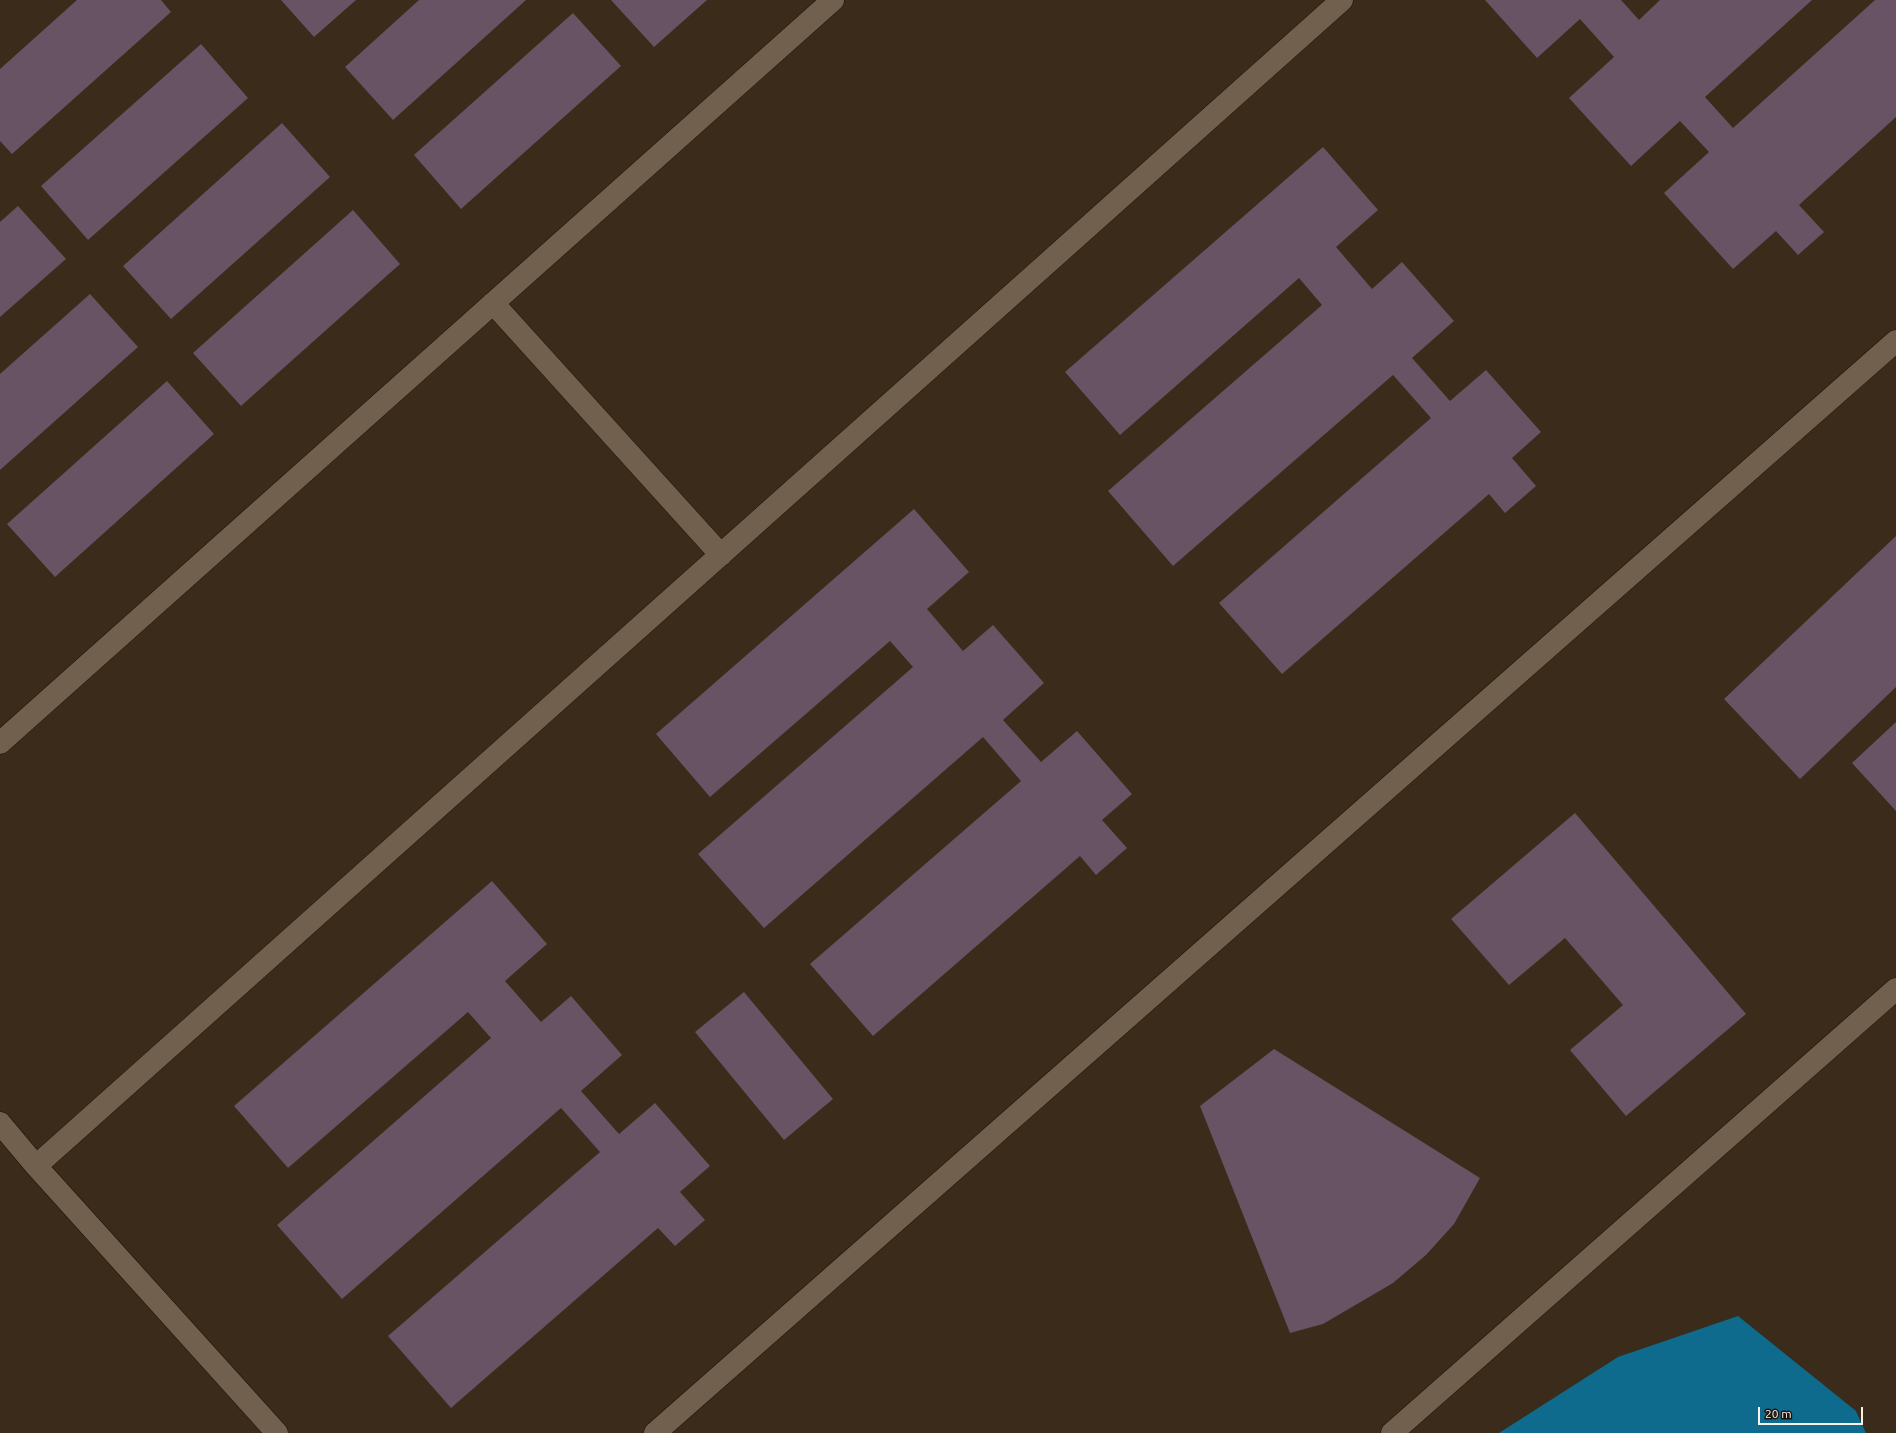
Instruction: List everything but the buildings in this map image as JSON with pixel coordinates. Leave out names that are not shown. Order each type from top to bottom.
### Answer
[{"type":"lane","points":[[0,742],[833,0]]},
{"type":"lane","points":[[36,1166],[1342,0]]},
{"type":"lane","points":[[493,304],[721,555]]},
{"type":"lane","points":[[655,1433],[1896,341]]},
{"type":"lane","points":[[1392,1433],[1896,989]]},
{"type":"lane","points":[[0,1123],[36,1166],[277,1433]]},
{"type":"water","points":[[1738,1316],[1856,1411],[1866,1433],[1499,1433],[1618,1357]]}]
